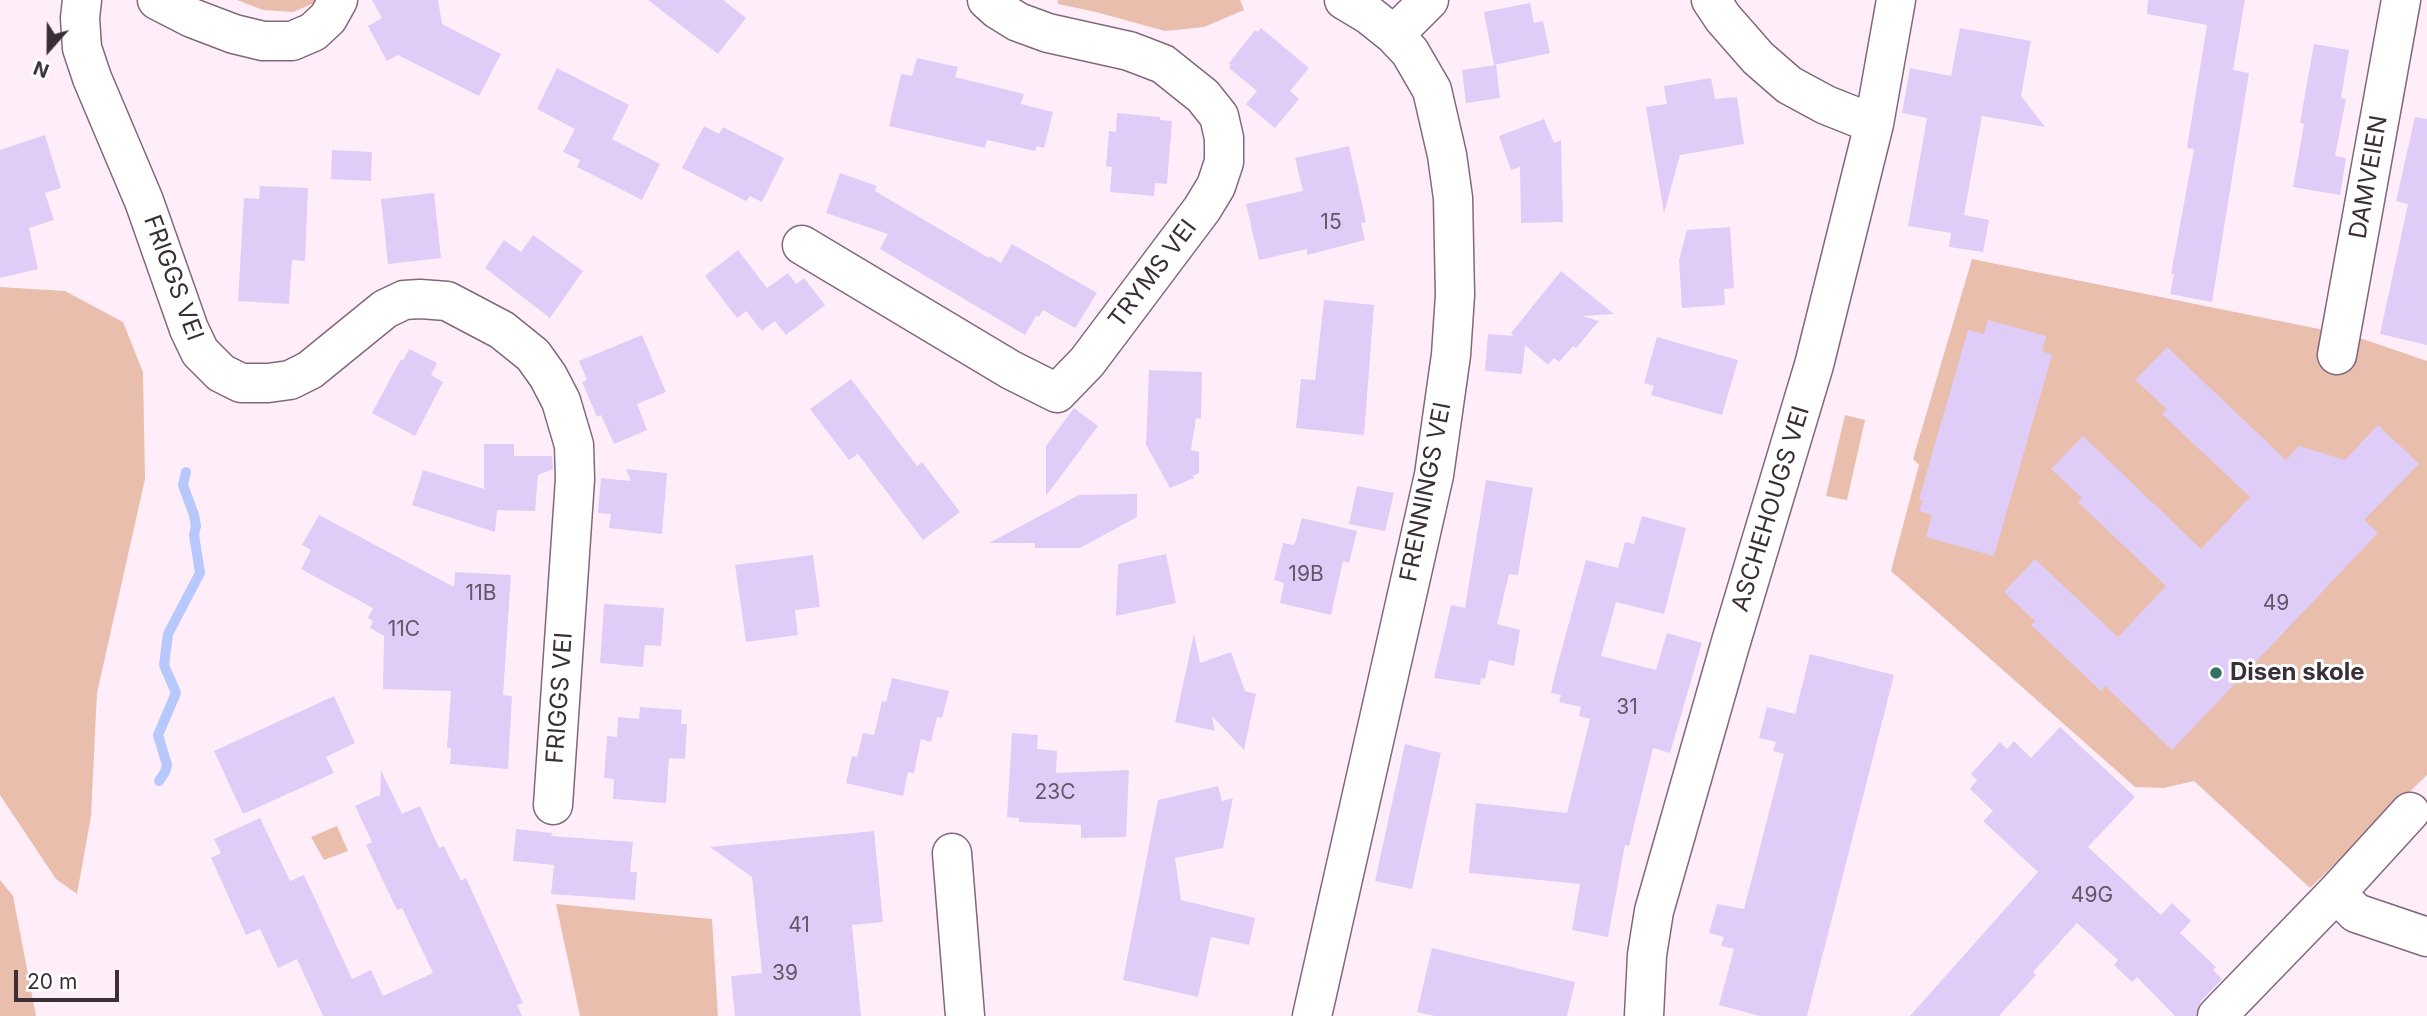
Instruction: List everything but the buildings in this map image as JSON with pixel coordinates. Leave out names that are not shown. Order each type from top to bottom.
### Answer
[{"type":"street","name":"FRIGGS VEI","points":[[82,0],[82,48],[92,78],[144,201],[189,330],[200,352],[221,373],[241,383],[290,380],[310,370],[385,309],[404,300],[420,299],[447,301],[502,330],[533,355],[548,376],[561,401],[574,445],[575,480],[552,805]]},
{"type":"street","points":[[157,0],[192,18],[234,34],[263,41],[292,41],[313,32],[328,18],[338,0]]},
{"type":"street","name":"TRYMS VEI","points":[[802,245],[1012,370],[1057,393],[1087,362],[1216,187],[1224,162],[1224,138],[1219,116],[1203,96],[1163,64],[1129,51],[1048,33],[1018,22],[996,9],[987,0]]},
{"type":"street","name":"FRENNINGS VEI","points":[[1312,1016],[1434,475],[1451,355],[1455,295],[1456,242],[1447,155],[1432,90],[1410,52],[1394,35],[1344,0]]},
{"type":"street","points":[[1394,35],[1429,0]]},
{"type":"street","points":[[1711,0],[1758,58],[1789,85],[1826,105],[1874,124]]},
{"type":"street","name":"ASCHEHOUGS VEI","points":[[1644,1016],[1647,955],[1654,911],[1814,365],[1874,124],[1896,0]]},
{"type":"street","name":"DAMVEIEN","points":[[2337,355],[2401,0]]},
{"type":"street","points":[[2217,1016],[2410,812]]},
{"type":"street","points":[[952,853],[965,1016]]},
{"type":"street","points":[[2336,892],[2356,913],[2427,937]]},
{"type":"shaded area","points":[[237,0],[321,0],[293,12],[263,10]]},
{"type":"shaded area","points":[[1058,0],[1240,0],[1244,10],[1204,27],[1165,31],[1058,4]]},
{"type":"shaded area","name":"Disen skole","points":[[1972,259],[2354,336],[2427,361],[2427,775],[2310,888],[2194,781],[2164,788],[2135,787],[1891,571],[1919,465],[1913,459]]},
{"type":"shaded area","points":[[0,287],[65,291],[123,322],[143,372],[145,479],[97,693],[91,816],[77,894],[56,879],[0,795]]},
{"type":"shaded area","points":[[1845,415],[1865,420],[1847,500],[1826,496]]},
{"type":"shaded area","points":[[337,826],[348,851],[324,860],[311,837]]},
{"type":"shaded area","points":[[0,880],[13,896],[36,1016],[0,1016]]},
{"type":"shaded area","points":[[556,904],[712,919],[718,1016],[580,1016]]},
{"type":"waterway","points":[[159,781],[167,765],[158,735],[176,693],[164,665],[168,634],[200,573],[194,515],[183,485],[186,472]]},
{"type":"place","name":"Disen skole","points":[[2216,673]]}]
